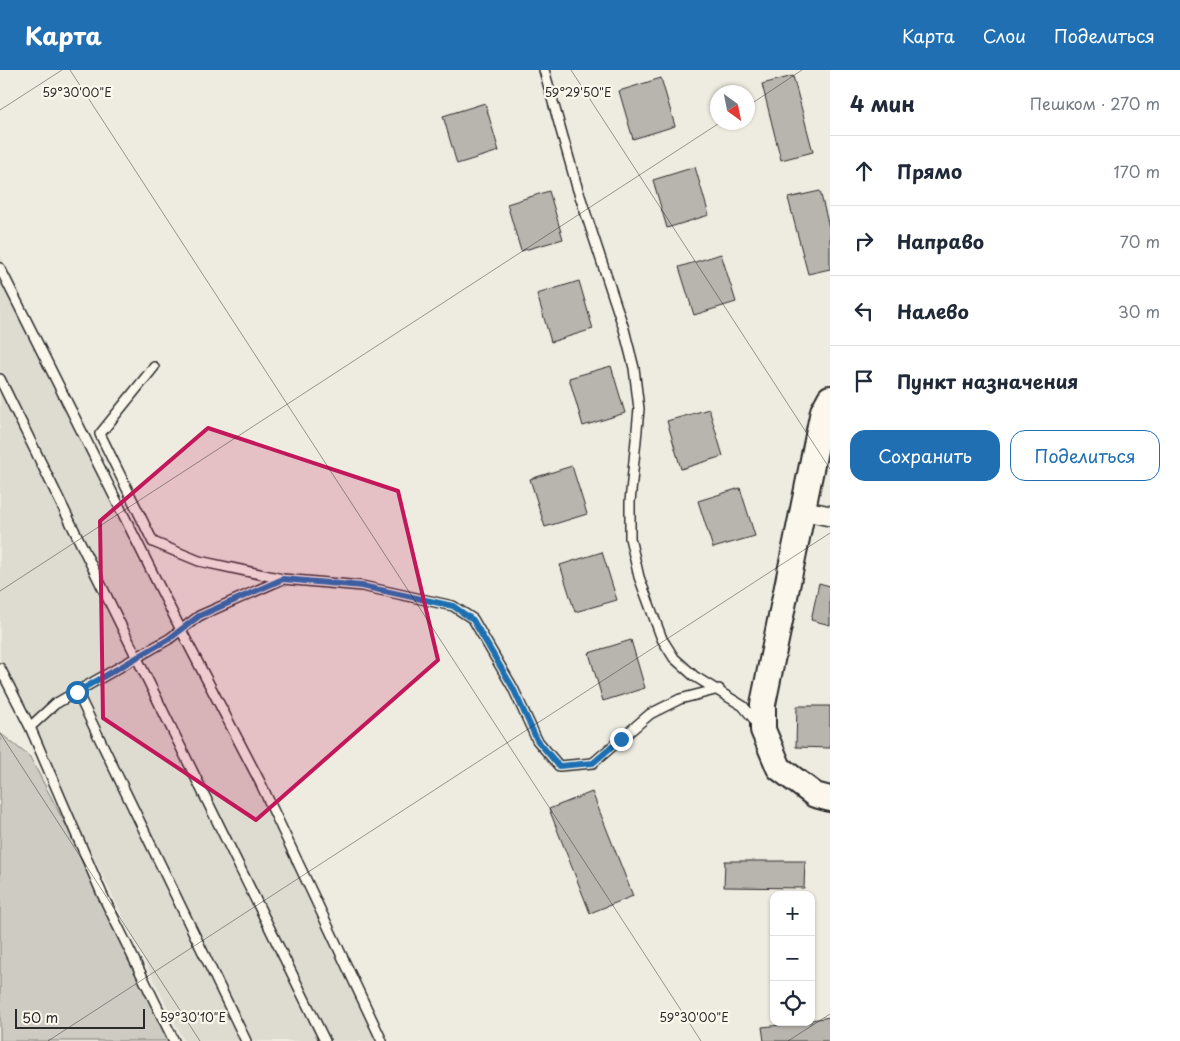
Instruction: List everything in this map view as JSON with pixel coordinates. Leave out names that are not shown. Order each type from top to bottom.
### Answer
[{"type":"street","points":[[830,398],[823,411],[801,510],[763,704],[763,730],[779,768],[815,795],[830,798]]},
{"type":"street","points":[[801,510],[830,516]]},
{"type":"lane","points":[[546,72],[577,187],[624,329],[634,368],[640,409],[630,502],[630,529],[639,577],[662,638],[674,658],[694,676],[719,689],[743,706],[763,730]]},
{"type":"lane","points":[[0,268],[181,630],[260,782],[382,1041]]},
{"type":"lane","points":[[154,367],[100,434],[153,542],[198,561],[283,579],[362,586],[453,606],[473,620],[513,688],[537,740],[559,766],[593,763],[650,714],[680,699],[719,689]]},
{"type":"lane","points":[[0,379],[325,1041]]},
{"type":"lane","points":[[30,727],[55,704],[138,657],[181,630],[199,616],[283,579]]},
{"type":"lane","points":[[0,668],[30,727],[102,894],[174,1041]]},
{"type":"lane","points":[[77,692],[246,1041]]},
{"type":"highlighted area","points":[[208,428],[398,491],[438,660],[256,820],[103,718],[100,521]]},
{"type":"shaded area","points":[[0,255],[387,1041],[184,1041],[0,667]]},
{"type":"shaded area","points":[[0,733],[30,757],[102,894],[168,1041],[0,1041]]},
{"type":"building","points":[[793,76],[813,152],[781,160],[762,84]]},
{"type":"building","points":[[661,78],[675,126],[633,139],[619,91]]},
{"type":"building","points":[[485,103],[499,151],[457,164],[443,116]]},
{"type":"building","points":[[695,167],[709,215],[667,228],[653,180]]},
{"type":"building","points":[[549,191],[563,239],[521,251],[507,204]]},
{"type":"building","points":[[820,191],[830,231],[830,269],[808,274],[788,198]]},
{"type":"building","points":[[721,254],[736,302],[694,315],[679,267]]},
{"type":"building","points":[[579,281],[593,329],[551,342],[537,294]]},
{"type":"building","points":[[611,366],[625,413],[583,426],[569,378]]},
{"type":"building","points":[[709,409],[723,456],[681,469],[667,421]]},
{"type":"building","points":[[572,466],[587,514],[545,527],[530,479]]},
{"type":"building","points":[[740,488],[755,536],[713,548],[698,501]]},
{"type":"building","points":[[602,552],[617,600],[575,612],[560,565]]},
{"type":"building","points":[[819,583],[830,586],[830,625],[811,620]]},
{"type":"building","points":[[631,640],[645,688],[603,701],[589,653]]},
{"type":"building","points":[[797,706],[830,706],[830,748],[796,747]]},
{"type":"building","points":[[592,792],[633,896],[590,913],[549,809]]},
{"type":"building","points":[[725,861],[805,861],[804,888],[724,887]]},
{"type":"building","points":[[830,1017],[830,1041],[764,1041],[762,1027],[815,1026],[815,1019]]},
{"type":"route","points":[[77,692],[169,639],[199,616],[283,579],[362,586],[453,606],[473,620],[513,688],[537,740],[559,766],[593,763],[621,739]]}]
